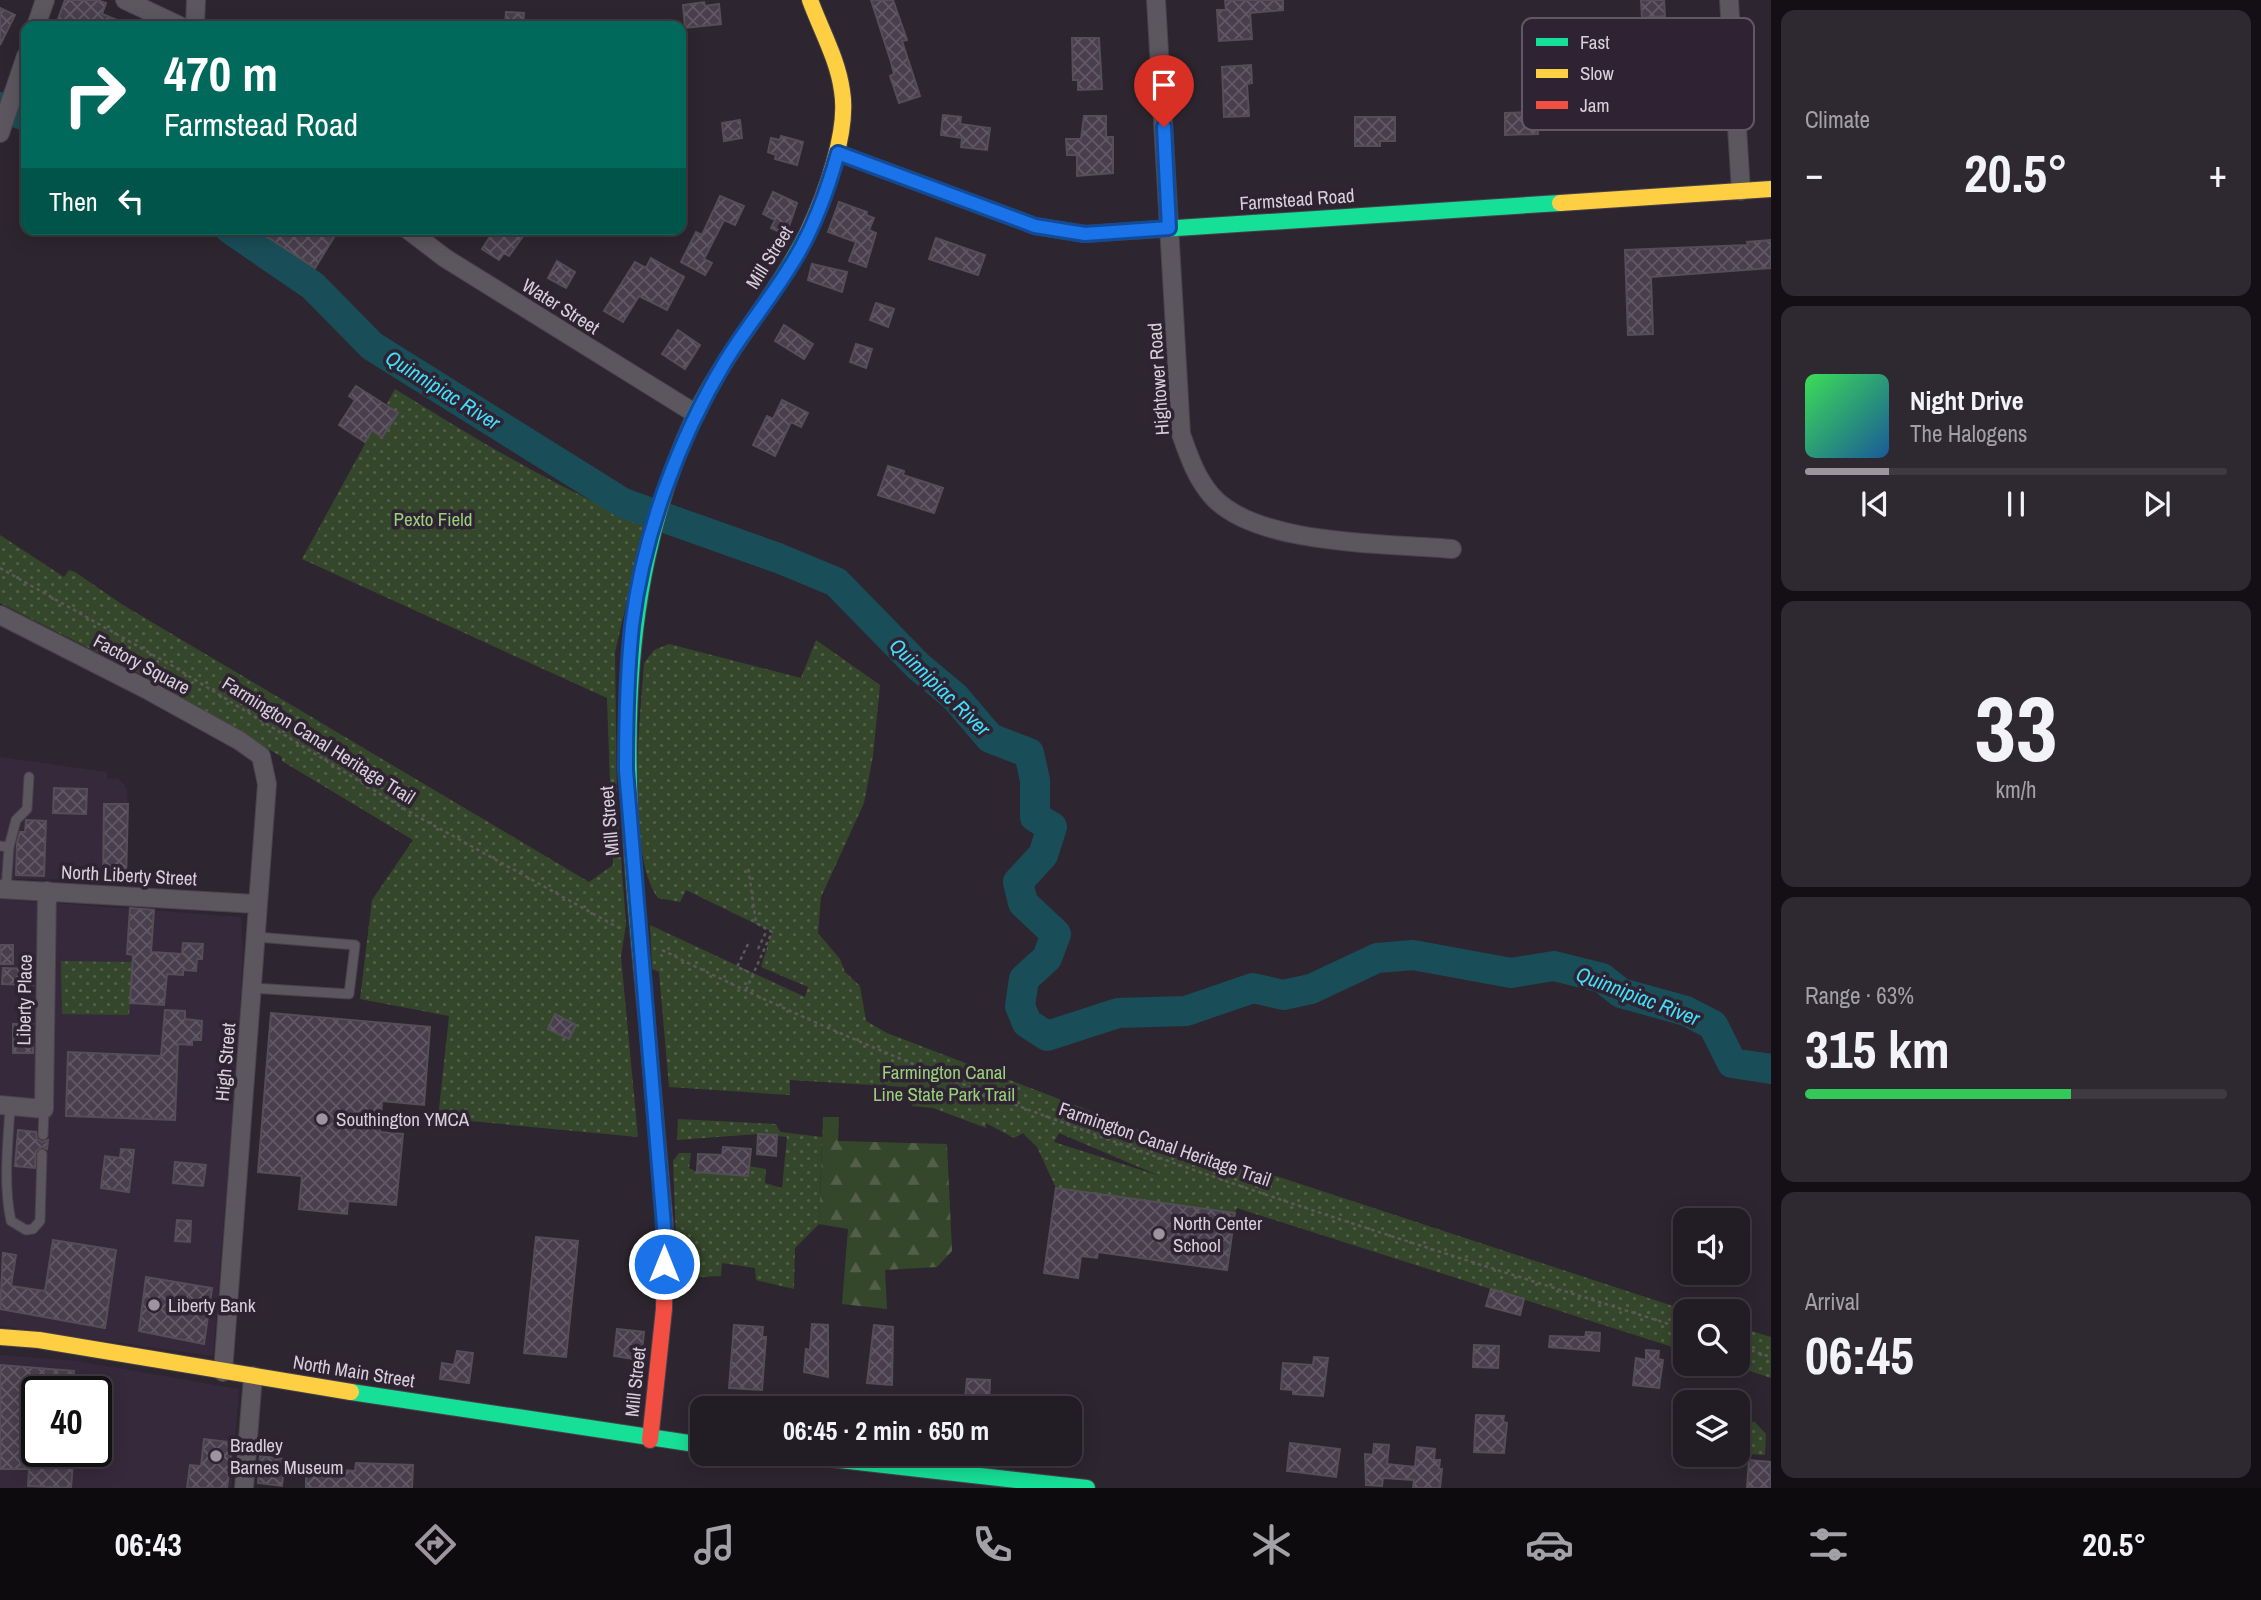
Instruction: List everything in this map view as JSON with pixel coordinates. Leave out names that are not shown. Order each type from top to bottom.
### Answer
[{"type":"main road","name":"Mill Street","points":[[650,1440],[664,1309],[664,1226],[626,770],[626,694],[632,625],[654,526],[696,414],[726,360],[792,264],[815,221],[838,153],[843,90],[810,0]]},
{"type":"main road","name":"Farmstead Road","points":[[838,153],[1035,226],[1085,234],[1771,190]]},
{"type":"main road","name":"North Main Street","points":[[0,1338],[39,1340],[223,1372],[650,1440],[690,1444]]},
{"type":"main road","points":[[887,1466],[1087,1488]]},
{"type":"street","points":[[38,21],[45,0]]},
{"type":"street","points":[[125,0],[169,21]]},
{"type":"street","points":[[195,21],[196,0]]},
{"type":"street","name":"Hightower Road","points":[[1156,0],[1181,434],[1194,469],[1212,496],[1236,517],[1271,530],[1336,539],[1452,548]]},
{"type":"street","points":[[1729,0],[1730,18]]},
{"type":"street","points":[[2,127],[21,71]]},
{"type":"street","points":[[1737,130],[1741,191]]},
{"type":"street","name":"Water Street","points":[[415,235],[445,258],[696,414]]},
{"type":"street","name":"Factory Square","points":[[0,615],[146,689],[240,741],[261,756]]},
{"type":"street","name":"High Street","points":[[223,1372],[267,784],[261,756]]},
{"type":"street","name":"North Liberty Street","points":[[3,889],[256,904]]},
{"type":"street","name":"Liberty Place","points":[[44,1109],[47,891]]},
{"type":"street","points":[[5,1106],[44,1109]]},
{"type":"street","points":[[244,1488],[253,1376]]},
{"type":"lane","points":[[3,889],[5,846],[16,820],[27,809],[29,777]]},
{"type":"lane","points":[[252,988],[349,994],[355,945],[257,937]]},
{"type":"lane","points":[[5,1106],[9,1210],[11,1221],[26,1230],[33,1229],[40,1221],[42,1154]]},
{"type":"lane","points":[[43,1135],[44,1109]]},
{"type":"path","name":"Farmington Canal Heritage Trail","points":[[0,568],[172,665],[405,810],[626,931]]},
{"type":"path","points":[[746,990],[772,932],[756,923],[748,866]]},
{"type":"path","points":[[758,949],[767,928]]},
{"type":"path","points":[[748,944],[737,967],[753,974]]},
{"type":"path","name":"Farmington Canal Heritage Trail","points":[[660,948],[746,990],[913,1064],[1095,1136],[1334,1217],[1673,1325]]},
{"type":"path","points":[[1750,1350],[1771,1357]]},
{"type":"shaded area","points":[[0,757],[107,772],[107,779],[118,778],[126,787],[128,804],[126,880],[0,879]]},
{"type":"shaded area","points":[[0,899],[241,917],[243,951],[239,1031],[213,1356],[0,1326]]},
{"type":"shaded area","points":[[0,1355],[77,1361],[239,1389],[231,1488],[0,1488]]},
{"type":"green space","name":"Pexto Field","points":[[395,389],[517,462],[645,525],[615,652],[617,804],[626,924],[621,957],[638,1137],[438,1118],[449,1016],[360,999],[372,900],[413,840],[282,761],[282,757],[138,673],[0,603],[0,535],[64,577],[69,570],[75,572],[123,605],[589,882],[613,865],[607,698],[302,559]]},
{"type":"green space","name":"Farmington Canal Line State Park Trail","points":[[816,640],[880,685],[873,756],[864,803],[821,897],[818,933],[840,959],[845,972],[860,986],[866,1021],[887,1033],[1169,1141],[1673,1306],[1673,1347],[1237,1208],[1235,1213],[1056,1188],[1037,1147],[1023,1133],[1014,1138],[986,1123],[986,1128],[933,1108],[912,1106],[913,1092],[905,1087],[790,1080],[790,1095],[669,1087],[659,972],[652,969],[650,925],[805,997],[808,987],[761,967],[772,932],[686,890],[680,902],[658,898],[648,878],[638,819],[638,750],[644,663],[654,650],[669,644],[801,678]],"holes":[[[1059,1133],[1160,1176],[1054,1142]]]},
{"type":"green space","points":[[61,961],[133,962],[129,1015],[62,1014]]},
{"type":"green space","points":[[823,1117],[839,1117],[838,1141],[947,1144],[952,1251],[937,1267],[885,1270],[887,1309],[842,1304],[848,1229],[819,1224]]},
{"type":"green space","points":[[678,1119],[776,1124],[780,1132],[822,1137],[819,1224],[795,1248],[794,1289],[756,1280],[755,1268],[722,1263],[721,1276],[696,1277],[685,1275],[677,1267],[673,1161],[679,1153],[691,1153],[689,1168],[697,1172],[748,1176],[749,1166],[766,1169],[765,1183],[782,1188],[787,1137],[758,1134],[677,1140]]},
{"type":"green space","points":[[1750,1331],[1771,1337],[1771,1378],[1750,1371]]},
{"type":"green space","points":[[1750,1421],[1755,1422],[1766,1434],[1765,1455],[1750,1454]]},
{"type":"building","points":[[65,0],[97,0],[106,3],[102,14],[120,21],[63,21],[58,19]]},
{"type":"building","points":[[871,0],[893,0],[907,40],[902,41],[920,96],[899,103],[890,76],[894,74],[891,62]]},
{"type":"building","points":[[1225,0],[1283,0],[1283,10],[1250,13],[1252,39],[1219,41],[1217,10],[1226,10]]},
{"type":"building","points":[[1641,0],[1664,0],[1665,16],[1642,18]]},
{"type":"building","points":[[704,2],[705,6],[719,4],[721,24],[686,28],[683,5]]},
{"type":"building","points":[[0,8],[15,15],[0,45]]},
{"type":"building","points":[[506,12],[524,13],[523,21],[505,21]]},
{"type":"building","points":[[1072,38],[1099,38],[1102,89],[1078,90],[1078,80],[1073,80]]},
{"type":"building","points":[[1251,65],[1252,83],[1247,84],[1249,116],[1224,117],[1222,67]]},
{"type":"building","points":[[1522,112],[1522,130],[1538,130],[1538,134],[1505,135],[1505,113]]},
{"type":"building","points":[[943,115],[961,117],[960,124],[990,128],[987,150],[961,147],[962,138],[941,135]]},
{"type":"building","points":[[1084,116],[1106,116],[1106,137],[1113,137],[1113,173],[1077,176],[1077,155],[1067,155],[1066,139],[1081,139]]},
{"type":"building","points":[[1355,117],[1395,117],[1395,141],[1380,141],[1380,146],[1355,146]]},
{"type":"building","points":[[740,120],[742,138],[724,141],[722,123]]},
{"type":"building","points":[[781,136],[803,142],[797,165],[775,159],[776,155],[768,152],[771,138],[780,140]]},
{"type":"building","points":[[773,192],[797,203],[786,235],[771,228],[775,220],[763,214]]},
{"type":"building","points":[[720,196],[744,206],[735,225],[724,220],[704,259],[712,263],[705,275],[681,262],[696,232],[702,235]]},
{"type":"building","points":[[839,202],[867,212],[866,215],[874,218],[869,230],[876,233],[866,267],[849,261],[856,242],[828,232]]},
{"type":"building","points":[[264,235],[335,235],[315,268]]},
{"type":"building","points":[[491,235],[524,235],[509,256],[504,253],[499,260],[482,249]]},
{"type":"building","points":[[936,238],[985,255],[978,275],[929,259]]},
{"type":"building","points":[[1771,240],[1771,268],[1651,277],[1653,334],[1628,335],[1625,250],[1748,245],[1747,242]]},
{"type":"building","points":[[651,258],[684,277],[667,310],[639,296],[623,322],[604,311],[635,262],[646,268]]},
{"type":"building","points":[[557,261],[575,272],[566,288],[548,278]]},
{"type":"building","points":[[812,264],[847,272],[842,292],[808,280]]},
{"type":"building","points":[[876,303],[894,309],[888,327],[870,320]]},
{"type":"building","points":[[784,325],[813,344],[804,359],[775,341]]},
{"type":"building","points":[[678,330],[700,345],[685,369],[662,354]]},
{"type":"building","points":[[856,344],[872,349],[866,368],[850,362]]},
{"type":"building","points":[[356,386],[398,413],[382,437],[372,430],[365,442],[339,425],[355,400],[349,396]]},
{"type":"building","points":[[782,400],[808,413],[801,427],[791,422],[775,456],[753,445],[767,416],[773,419]]},
{"type":"building","points":[[888,466],[904,471],[903,475],[943,488],[934,513],[878,495]]},
{"type":"building","points":[[54,788],[87,789],[86,814],[53,813]]},
{"type":"building","points":[[104,804],[128,804],[126,880],[103,879]]},
{"type":"building","points":[[26,820],[46,821],[44,876],[16,875],[17,843],[20,832],[25,832]]},
{"type":"building","points":[[130,908],[154,910],[151,952],[182,954],[183,943],[203,944],[202,959],[197,959],[196,971],[183,970],[183,975],[167,974],[164,1005],[130,1003],[133,955],[127,954]]},
{"type":"building","points":[[0,945],[13,945],[13,964],[0,964]]},
{"type":"building","points":[[3,968],[33,969],[33,985],[2,984]]},
{"type":"building","points":[[165,1010],[185,1011],[185,1019],[202,1021],[201,1040],[192,1040],[192,1045],[178,1044],[175,1120],[66,1116],[68,1052],[161,1056]]},
{"type":"building","name":"Southington YMCA","points":[[271,1013],[430,1027],[424,1105],[382,1101],[380,1132],[403,1134],[396,1205],[348,1201],[347,1214],[299,1209],[302,1176],[258,1172]]},
{"type":"building","points":[[555,1014],[576,1025],[569,1039],[548,1029]]},
{"type":"building","points":[[13,1024],[33,1024],[33,1053],[13,1053]]},
{"type":"building","points":[[18,1130],[36,1132],[37,1139],[42,1142],[48,1140],[47,1149],[42,1147],[36,1151],[35,1168],[15,1166]]},
{"type":"building","points":[[758,1134],[777,1135],[776,1156],[757,1154]]},
{"type":"building","points":[[723,1147],[751,1149],[748,1176],[697,1172],[698,1154],[722,1155]]},
{"type":"building","points":[[121,1149],[134,1150],[129,1192],[101,1188],[105,1156],[120,1158]]},
{"type":"building","points":[[175,1162],[206,1165],[203,1186],[173,1183]]},
{"type":"building","points":[[1056,1188],[1235,1213],[1227,1270],[1098,1252],[1097,1258],[1081,1256],[1078,1278],[1044,1273]]},
{"type":"building","points":[[177,1220],[191,1221],[190,1242],[175,1241]]},
{"type":"building","points":[[536,1237],[578,1241],[566,1357],[524,1353]]},
{"type":"building","points":[[53,1240],[116,1250],[105,1328],[0,1309],[3,1253],[16,1255],[11,1286],[45,1291]]},
{"type":"building","points":[[146,1277],[212,1288],[204,1344],[139,1331]]},
{"type":"building","points":[[1491,1289],[1524,1299],[1520,1315],[1486,1306]]},
{"type":"building","points":[[812,1324],[828,1325],[828,1377],[804,1372],[806,1349],[810,1350]]},
{"type":"building","points":[[734,1325],[763,1327],[762,1337],[766,1337],[762,1390],[729,1388]]},
{"type":"building","points":[[874,1325],[893,1327],[892,1385],[867,1383]]},
{"type":"building","points":[[617,1329],[644,1332],[641,1360],[614,1356]]},
{"type":"building","points":[[1586,1332],[1600,1333],[1599,1351],[1549,1347],[1550,1336],[1585,1337]]},
{"type":"building","points":[[1474,1345],[1499,1346],[1498,1368],[1473,1367]]},
{"type":"building","points":[[1646,1350],[1659,1351],[1658,1359],[1663,1360],[1659,1388],[1633,1385],[1636,1358],[1646,1360]]},
{"type":"building","points":[[457,1351],[473,1353],[469,1383],[440,1379],[442,1363],[454,1365]]},
{"type":"building","points":[[1314,1357],[1328,1358],[1323,1396],[1293,1394],[1293,1390],[1281,1389],[1283,1363],[1313,1365]]},
{"type":"building","points":[[0,1365],[74,1371],[74,1376],[21,1376],[21,1467],[73,1467],[71,1488],[28,1486],[29,1469],[0,1469]]},
{"type":"building","points":[[967,1379],[990,1380],[989,1396],[965,1396]]},
{"type":"building","points":[[1476,1415],[1504,1416],[1503,1422],[1507,1423],[1504,1453],[1474,1452]]},
{"type":"building","name":"Bradley Barnes Museum","points":[[204,1439],[229,1442],[228,1447],[232,1447],[227,1488],[187,1488],[190,1465],[201,1466]]},
{"type":"building","points":[[1290,1443],[1340,1449],[1336,1477],[1287,1471]]},
{"type":"building","points":[[1374,1444],[1389,1445],[1387,1464],[1415,1467],[1417,1447],[1435,1449],[1434,1460],[1440,1460],[1439,1469],[1442,1469],[1440,1488],[1413,1488],[1414,1480],[1383,1478],[1382,1486],[1366,1485],[1365,1454],[1373,1455]]},
{"type":"building","points":[[260,1456],[285,1459],[282,1486],[258,1483]]},
{"type":"building","points":[[1750,1460],[1771,1462],[1771,1488],[1747,1488]]},
{"type":"building","points":[[356,1463],[413,1465],[412,1488],[306,1488],[306,1464],[327,1464],[327,1469],[355,1471]]},
{"type":"waterway","name":"Quinnipiac River","points":[[0,107],[21,114]]},
{"type":"waterway","name":"Quinnipiac River","points":[[239,235],[313,286],[372,346],[623,503],[778,558],[836,582],[918,666],[955,697],[990,738],[1029,753],[1035,780],[1035,817],[1052,827],[1043,855],[1018,882],[1023,903],[1056,934],[1047,958],[1024,979],[1020,1006],[1027,1023],[1047,1036],[1118,1013],[1186,1011],[1253,988],[1283,995],[1311,989],[1377,958],[1413,955],[1511,973],[1554,966],[1602,978],[1621,993],[1686,1011],[1713,1025],[1732,1063],[1771,1069]]},
{"type":"traffic: fast","points":[[838,153],[1035,226],[1085,234],[1560,203]]},
{"type":"traffic: fast","points":[[653,1091],[637,919],[628,749],[632,665],[642,582],[662,499],[694,417],[720,369],[781,279],[808,232]]},
{"type":"traffic: fast","points":[[351,1392],[690,1443]]},
{"type":"traffic: fast","points":[[893,1466],[1087,1488]]},
{"type":"traffic: slow","points":[[808,232],[834,163],[843,107],[837,68],[810,0]]},
{"type":"traffic: slow","points":[[1560,203],[1771,189]]},
{"type":"traffic: slow","points":[[0,1337],[39,1340],[351,1392]]},
{"type":"traffic: jam","points":[[650,1440],[664,1309],[665,1226],[653,1091]]},
{"type":"place","name":"Southington YMCA","points":[[322,1119]]},
{"type":"place","name":"North Center School","points":[[1159,1234]]},
{"type":"place","name":"Liberty Bank","points":[[154,1305]]},
{"type":"place","name":"Bradley Barnes Museum","points":[[216,1456]]},
{"type":"route","points":[[664,1264],[664,1226],[651,1097],[626,770],[626,694],[632,625],[654,526],[696,414],[726,360],[792,264],[815,221],[838,153],[1035,226],[1085,234],[1169,228],[1164,127]]}]
